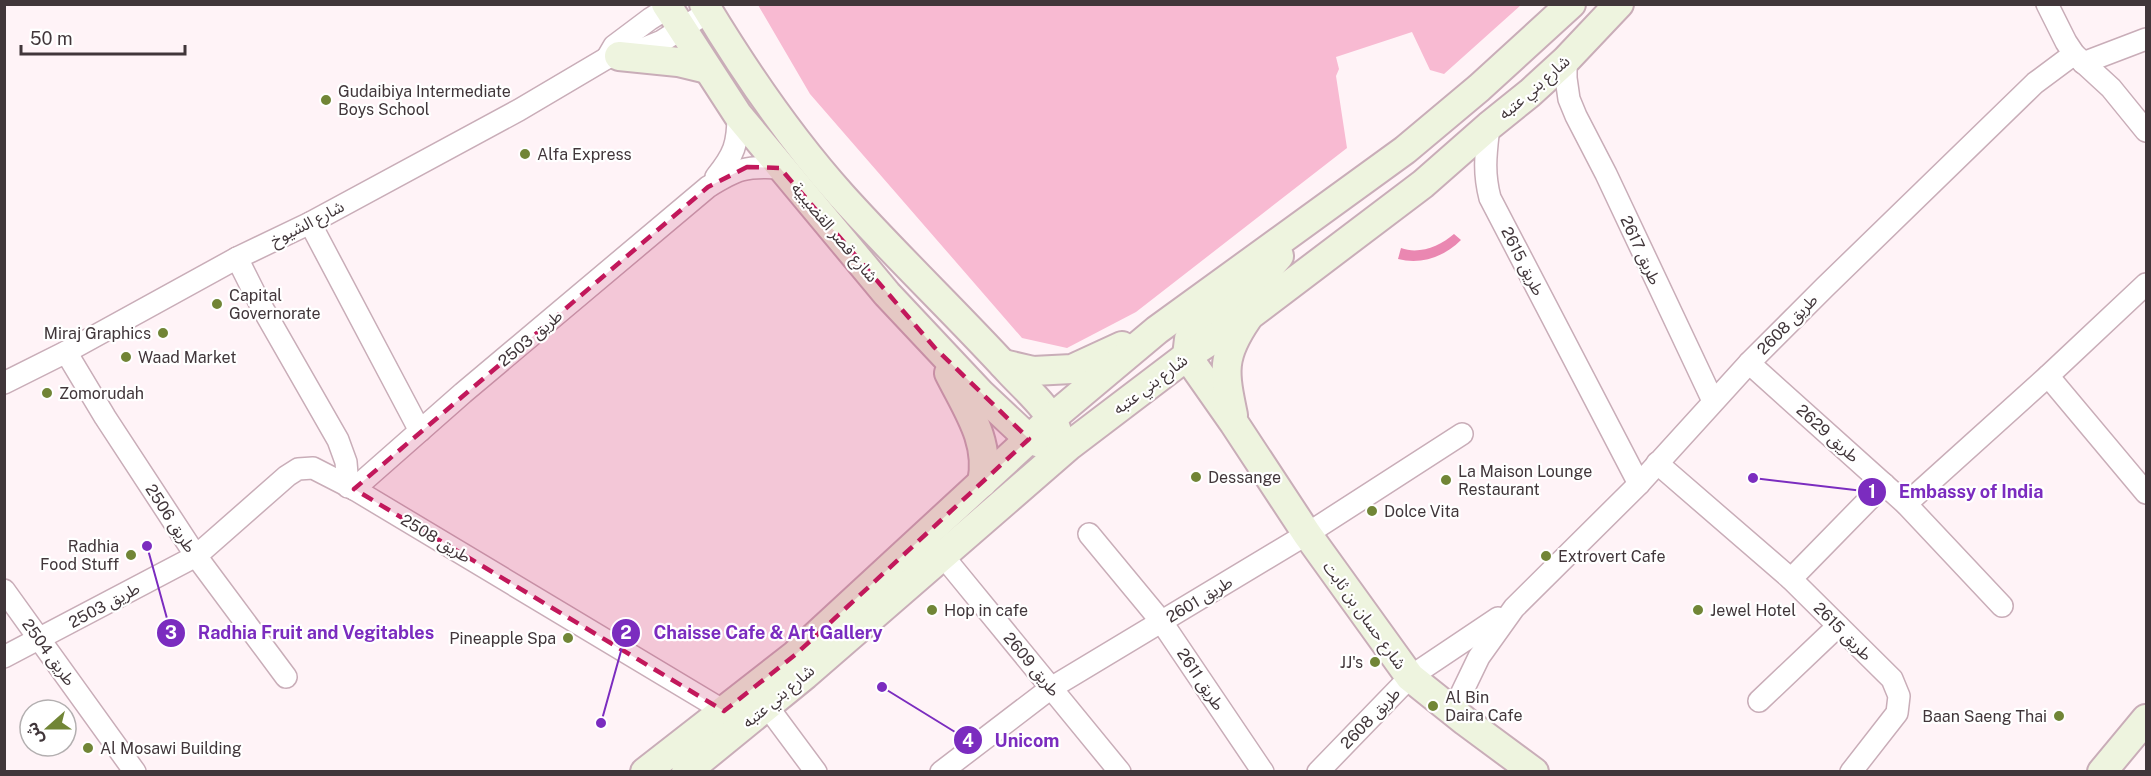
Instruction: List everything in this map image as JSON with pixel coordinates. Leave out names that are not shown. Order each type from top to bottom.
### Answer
[{"type":"main road","name":"شارع بني عتبه","points":[[645,771],[693,762],[795,655],[1052,418],[1157,330],[1405,150],[1479,88],[1571,4]]},
{"type":"main road","name":"شارع بني عتبه","points":[[733,719],[767,706],[943,556],[1064,448],[1187,356],[1250,315],[1423,184],[1566,60],[1619,4]]},
{"type":"main road","name":"شارع قصر القضيبية","points":[[706,8],[777,118],[839,193],[895,255],[1003,364],[1052,418]]},
{"type":"main road","name":"شارع قصر القضيبية","points":[[672,11],[738,115],[780,168],[935,348],[1029,439]]},
{"type":"main road","points":[[613,57],[678,62],[707,69]]},
{"type":"main road","points":[[1405,150],[1423,184]]},
{"type":"main road","points":[[1187,356],[1192,333],[1268,270],[1281,253],[1290,233]]},
{"type":"main road","name":"شارع حسان بن ثابت","points":[[1234,423],[1226,364],[1233,339],[1250,315]]},
{"type":"main road","points":[[1003,364],[1033,371],[1072,369],[1157,330]]},
{"type":"main road","points":[[935,348],[981,438],[985,468],[982,483]]},
{"type":"main road","name":"شارع حسان بن ثابت","points":[[1187,356],[1307,534],[1410,677],[1534,771]]},
{"type":"main road","points":[[1052,418],[1064,448]]},
{"type":"main road","points":[[1029,439],[1064,448]]},
{"type":"main road","points":[[2102,771],[2146,719]]},
{"type":"street","points":[[2046,4],[2066,42],[2079,59],[2112,88],[2146,131]]},
{"type":"street","name":"شارع الشيوخ","points":[[4,383],[66,352],[237,258],[310,223],[613,57],[654,44],[672,11],[706,8]]},
{"type":"street","name":"طريق 2608","points":[[1453,711],[1479,657],[1514,608],[1639,484],[1749,363],[2035,83],[2079,59],[2146,39]]},
{"type":"street","name":"طريق 2617","points":[[1566,60],[1566,78],[1573,107],[1713,401]]},
{"type":"street","points":[[1530,93],[1573,107]]},
{"type":"street","name":"طريق 2503","points":[[708,187],[730,160],[735,148],[738,115]]},
{"type":"street","name":"طريق 2615","points":[[1489,126],[1485,179],[1490,198],[1639,484]]},
{"type":"street","name":"طريق 2503","points":[[4,657],[196,556],[287,476],[298,469],[313,468],[351,488],[708,187],[734,171],[758,166],[780,168]]},
{"type":"street","points":[[310,223],[420,431]]},
{"type":"street","points":[[237,258],[338,440],[346,462],[351,488]]},
{"type":"street","points":[[1906,504],[2146,284]]},
{"type":"street","name":"طريق 2506","points":[[66,352],[105,417],[196,556],[286,677]]},
{"type":"street","name":"طريق 2629","points":[[1749,363],[1906,504],[2001,606]]},
{"type":"street","points":[[2048,376],[2146,493]]},
{"type":"street","name":"طريق 2601","points":[[941,771],[1052,688],[1307,534],[1462,434]]},
{"type":"street","name":"طريق 2615","points":[[1657,463],[1791,579],[1892,680],[1899,696],[1897,713],[1851,771]]},
{"type":"street","points":[[1791,579],[1884,484]]},
{"type":"street","name":"طريق 2508","points":[[351,488],[733,719]]},
{"type":"street","name":"طريق 2611","points":[[1089,534],[1161,621],[1263,771]]},
{"type":"street","name":"طريق 2609","points":[[943,556],[1120,771]]},
{"type":"street","name":"طريق 2504","points":[[4,590],[135,771]]},
{"type":"street","name":"طريق 2608","points":[[1318,771],[1410,677],[1514,608]]},
{"type":"street","points":[[1759,701],[1838,626]]},
{"type":"street","points":[[767,706],[816,771]]},
{"type":"highlighted area","points":[[747,167],[780,168],[935,348],[1029,439],[795,655],[724,711],[354,489],[708,187]]},
{"type":"shaded area","points":[[758,5],[1521,5],[1444,74],[1430,70],[1412,32],[1336,57],[1339,69],[1336,76],[1347,148],[1136,312],[1067,348],[1022,338],[810,94]]},
{"type":"shaded area","points":[[1454,234],[1461,240],[1440,255],[1415,261],[1398,259],[1401,248],[1422,250]]},
{"type":"place","name":"Gudaibiya Intermediate Boys School","points":[[326,100]]},
{"type":"place","name":"Alfa Express","points":[[525,154]]},
{"type":"place","name":"Capital Governorate","points":[[217,304]]},
{"type":"place","name":"Miraj Graphics","points":[[163,333]]},
{"type":"place","name":"Waad Market","points":[[126,357]]},
{"type":"place","name":"Zomorudah","points":[[47,393]]},
{"type":"place","name":"Dessange","points":[[1196,477]]},
{"type":"place","name":"Embassy of India","points":[[1753,478]]},
{"type":"place","name":"La Maison Lounge Restaurant","points":[[1446,480]]},
{"type":"place","name":"Dolce Vita","points":[[1372,511]]},
{"type":"place","name":"Radhia Fruit and Vegitables","points":[[147,546]]},
{"type":"place","name":"Radhia Food Stuff","points":[[131,555]]},
{"type":"place","name":"Extrovert Cafe","points":[[1546,556]]},
{"type":"place","name":"Hop in cafe","points":[[932,610]]},
{"type":"place","name":"Jewel Hotel","points":[[1698,610]]},
{"type":"place","name":"Pineapple Spa","points":[[568,638]]},
{"type":"place","name":"JJ's","points":[[1375,662]]},
{"type":"place","name":"Unicom","points":[[882,687]]},
{"type":"place","name":"Al Bin Daira Cafe","points":[[1433,706]]},
{"type":"place","name":"Baan Saeng Thai","points":[[2059,716]]},
{"type":"place","name":"Chaisse Cafe & Art Gallery","points":[[601,723]]},
{"type":"place","name":"Al Mosawi Building","points":[[88,748]]}]
